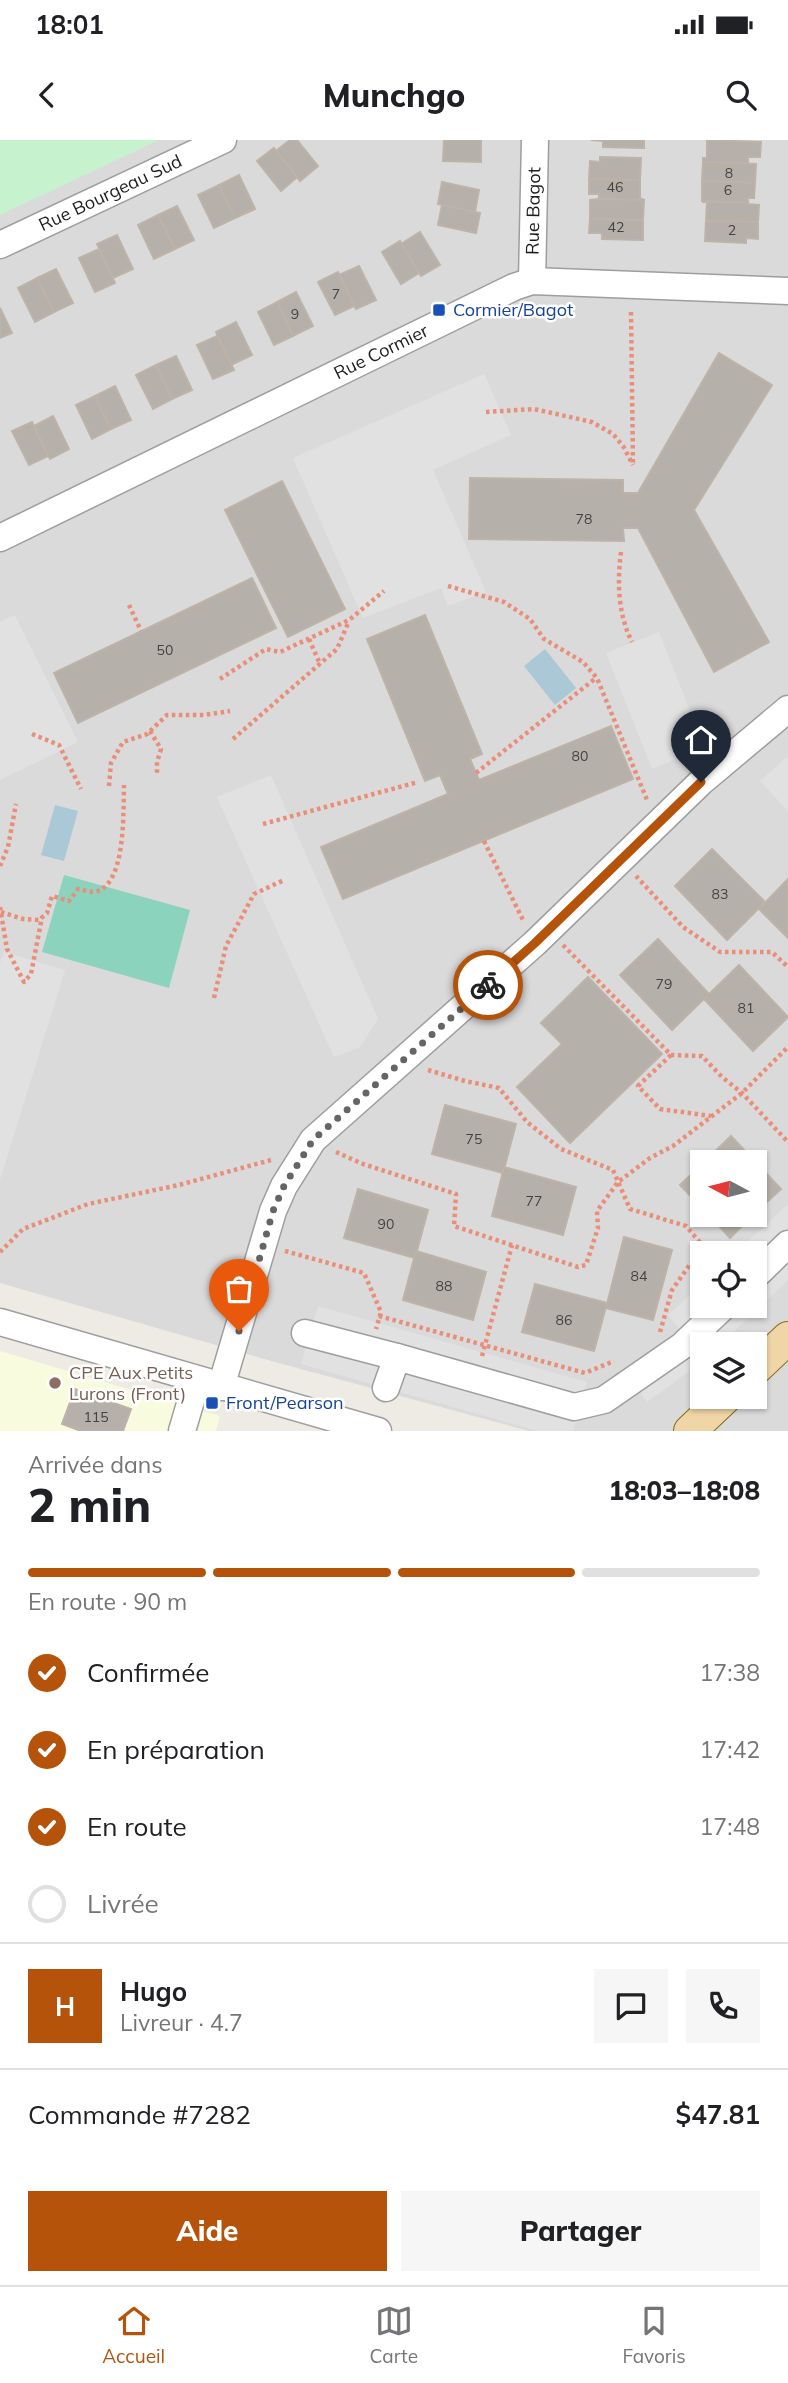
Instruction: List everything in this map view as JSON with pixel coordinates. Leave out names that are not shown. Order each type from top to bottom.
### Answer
[{"type":"main road","points":[[767,1358],[788,1338]]},
{"type":"main road","points":[[690,1431],[713,1409]]},
{"type":"street","name":"Rue Bourgeau Sud","points":[[0,245],[223,140]]},
{"type":"street","name":"Rue Bagot","points":[[532,281],[536,140]]},
{"type":"street","name":"Rue Cormier","points":[[3,529],[514,287],[532,281],[788,291]]},
{"type":"street","points":[[182,1431],[209,1383],[284,1186],[313,1140],[541,937],[701,782],[788,709]]},
{"type":"street","points":[[767,1264],[788,1244]]},
{"type":"street","points":[[305,1334],[574,1407],[604,1401],[682,1346],[711,1318]]},
{"type":"street","points":[[0,1322],[209,1383],[336,1425],[378,1431]]},
{"type":"street","points":[[386,1388],[397,1357]]},
{"type":"path","points":[[486,412],[534,409],[592,422],[613,434],[624,446],[634,465],[631,312]]},
{"type":"path","points":[[621,552],[619,597],[625,628],[632,642]]},
{"type":"path","points":[[448,586],[504,602],[530,620],[544,639],[583,662],[597,678],[647,800]]},
{"type":"path","points":[[220,679],[266,649],[280,652],[349,620],[384,591]]},
{"type":"path","points":[[129,605],[141,631]]},
{"type":"path","points":[[233,739],[337,649],[349,620]]},
{"type":"path","points":[[309,639],[320,664]]},
{"type":"path","points":[[476,773],[597,678]]},
{"type":"path","points":[[109,786],[111,763],[123,742],[150,732],[167,715],[204,715],[230,711]]},
{"type":"path","points":[[150,732],[160,749],[157,776]]},
{"type":"path","points":[[32,734],[59,745],[81,789]]},
{"type":"path","points":[[263,824],[418,782]]},
{"type":"path","points":[[1,909],[23,919],[39,920],[47,913],[52,897],[69,901],[78,889],[92,892],[102,889],[112,876],[123,845],[124,785]]},
{"type":"path","points":[[0,866],[8,847],[16,804]]},
{"type":"path","points":[[484,841],[541,937],[671,1055],[702,1056],[742,1093],[788,1142]]},
{"type":"path","points":[[620,860],[683,927],[720,952],[772,952],[788,967]]},
{"type":"path","points":[[214,998],[226,946],[254,894],[284,880]]},
{"type":"path","points":[[1,909],[7,949],[24,982],[31,974],[42,917]]},
{"type":"path","points":[[313,1140],[363,1164],[456,1194],[454,1226],[578,1267],[586,1265],[597,1228],[597,1211],[618,1182],[650,1158],[673,1146],[742,1093],[788,1047]]},
{"type":"path","points":[[671,1055],[638,1086],[660,1109],[711,1116]]},
{"type":"path","points":[[403,1062],[465,1081],[499,1088],[527,1122],[561,1149],[613,1170],[630,1209],[686,1226],[699,1241]]},
{"type":"path","points":[[0,1252],[23,1229],[88,1204],[179,1185],[275,1159]]},
{"type":"path","points":[[264,1244],[363,1273],[381,1311],[370,1350]]},
{"type":"path","points":[[476,1379],[512,1245]]},
{"type":"path","points":[[666,1357],[657,1340],[672,1290],[690,1264]]},
{"type":"path","points":[[379,1316],[585,1373],[616,1360]]},
{"type":"shaded area","points":[[0,140],[788,140],[788,1431],[529,1431],[0,1283]]},
{"type":"shaded area","points":[[484,374],[511,435],[433,470],[486,592],[448,606],[441,588],[363,618],[293,458]]},
{"type":"shaded area","points":[[15,615],[78,742],[0,780],[0,622]]},
{"type":"shaded area","points":[[659,632],[700,736],[677,746],[681,757],[652,769],[606,653]]},
{"type":"shaded area","points":[[788,756],[788,811],[760,781]]},
{"type":"shaded area","points":[[271,775],[378,1019],[360,1047],[334,1057],[217,797]]},
{"type":"shaded area","points":[[4,952],[65,970],[0,1180],[0,963]]},
{"type":"shaded area","points":[[788,1204],[788,1280],[767,1300],[767,1241],[748,1241],[763,1227],[767,1227],[767,1223]]},
{"type":"shaded area","points":[[690,1295],[690,1318],[748,1318],[734,1332],[690,1332],[690,1371],[647,1402],[624,1370],[680,1330],[668,1315]]},
{"type":"shaded area","points":[[318,1306],[587,1382],[573,1431],[537,1431],[301,1364]]},
{"type":"shaded area","name":"CPE Aux Petits Lurons (Front)","points":[[0,1351],[220,1416],[216,1431],[0,1431]]},
{"type":"green space","points":[[0,140],[159,140],[0,215]]},
{"type":"green space","points":[[64,875],[190,910],[169,988],[42,952]]},
{"type":"water","points":[[545,649],[576,688],[555,705],[524,666]]},
{"type":"water","points":[[55,805],[78,811],[64,861],[41,855]]},
{"type":"building","points":[[290,140],[297,140],[318,166],[300,181],[276,151]]},
{"type":"building","points":[[444,140],[481,140],[481,162],[443,161]]},
{"type":"building","points":[[591,140],[644,140],[644,148],[603,147],[603,141]]},
{"type":"building","points":[[707,140],[761,142],[760,157],[748,157],[748,163],[703,162],[703,158],[707,158]]},
{"type":"building","points":[[274,148],[297,177],[281,191],[257,161]]},
{"type":"building","points":[[600,157],[641,158],[640,180],[589,179],[590,161],[600,162]]},
{"type":"building","points":[[703,162],[756,164],[755,183],[702,181]]},
{"type":"building","points":[[239,175],[255,209],[235,218],[219,185]]},
{"type":"building","points":[[589,179],[640,180],[640,198],[644,200],[599,199],[599,194],[589,194]]},
{"type":"building","points":[[702,181],[755,183],[754,198],[748,198],[748,202],[702,201]]},
{"type":"building","points":[[442,182],[479,190],[475,212],[438,204]]},
{"type":"building","points":[[219,185],[235,218],[214,228],[198,195]]},
{"type":"building","points":[[590,200],[644,200],[643,220],[590,219]]},
{"type":"building","points":[[707,202],[748,202],[747,204],[759,205],[758,222],[706,221]]},
{"type":"building","points":[[442,205],[480,213],[476,233],[438,225]]},
{"type":"building","points":[[177,206],[194,240],[175,249],[158,215]]},
{"type":"building","points":[[158,215],[175,249],[154,259],[138,225]]},
{"type":"building","points":[[590,219],[643,220],[643,240],[602,239],[602,233],[589,233]]},
{"type":"building","points":[[706,221],[758,222],[758,239],[746,238],[746,243],[705,241]]},
{"type":"building","points":[[420,232],[440,265],[421,276],[401,244]]},
{"type":"building","points":[[117,235],[133,269],[113,278],[97,244]]},
{"type":"building","points":[[400,241],[419,273],[401,284],[382,252]]},
{"type":"building","points":[[99,249],[115,283],[95,292],[79,258]]},
{"type":"building","points":[[359,266],[376,300],[356,309],[339,275]]},
{"type":"building","points":[[56,269],[73,303],[54,312],[37,278]]},
{"type":"building","points":[[338,272],[354,306],[335,315],[318,282]]},
{"type":"building","points":[[37,278],[54,312],[35,322],[18,288]]},
{"type":"building","points":[[296,292],[313,326],[293,336],[277,302]]},
{"type":"building","points":[[277,302],[293,336],[274,345],[258,312]]},
{"type":"building","points":[[0,308],[12,333],[0,338]]},
{"type":"building","points":[[236,322],[252,355],[231,365],[216,332]]},
{"type":"building","points":[[217,336],[234,370],[213,379],[197,345]]},
{"type":"building","points":[[719,353],[772,385],[694,510],[769,642],[714,672],[638,528],[623,528],[624,541],[469,539],[470,478],[623,480],[623,493],[638,493]]},
{"type":"building","points":[[176,356],[192,390],[172,399],[156,365]]},
{"type":"building","points":[[156,365],[172,399],[153,409],[136,375]]},
{"type":"building","points":[[115,386],[131,420],[111,429],[95,396]]},
{"type":"building","points":[[95,396],[111,429],[92,439],[76,405]]},
{"type":"building","points":[[53,416],[69,449],[50,459],[34,426]]},
{"type":"building","points":[[32,422],[48,456],[29,465],[12,431]]},
{"type":"building","points":[[282,481],[345,609],[288,637],[225,510]]},
{"type":"building","points":[[252,578],[276,628],[78,723],[54,673]]},
{"type":"building","points":[[425,615],[482,754],[470,759],[479,780],[611,726],[633,779],[343,899],[321,847],[448,794],[440,775],[425,781],[367,639]]},
{"type":"building","points":[[712,849],[765,902],[727,940],[675,886]]},
{"type":"building","points":[[788,879],[788,938],[759,909]]},
{"type":"building","points":[[658,939],[709,994],[672,1030],[620,975]]},
{"type":"building","points":[[739,965],[788,1017],[753,1051],[704,999]]},
{"type":"building","points":[[588,977],[662,1054],[570,1143],[517,1087],[562,1044],[541,1023]]},
{"type":"building","points":[[445,1105],[516,1124],[503,1173],[432,1154]]},
{"type":"building","points":[[731,1136],[744,1150],[716,1150]]},
{"type":"building","points":[[504,1167],[576,1187],[563,1235],[492,1216]]},
{"type":"building","points":[[767,1174],[781,1189],[767,1202]]},
{"type":"building","points":[[690,1175],[690,1195],[680,1185]]},
{"type":"building","points":[[358,1189],[428,1210],[415,1258],[344,1238]]},
{"type":"building","points":[[720,1227],[741,1227],[730,1238]]},
{"type":"building","points":[[624,1237],[672,1250],[653,1320],[606,1308]]},
{"type":"building","points":[[416,1251],[486,1272],[473,1320],[403,1300]]},
{"type":"building","points":[[535,1284],[607,1303],[594,1351],[522,1332]]},
{"type":"building","points":[[75,1389],[131,1409],[123,1431],[81,1431],[62,1424]]},
{"type":"way so far","points":[[239,1331],[273,1211],[284,1186],[313,1140],[488,985]]},
{"type":"place","name":"Cormier/Bagot","points":[[439,310]]},
{"type":"place","name":"CPE Aux Petits Lurons (Front)","points":[[55,1383]]},
{"type":"place","name":"Front/Pearson","points":[[212,1403]]},
{"type":"route","points":[[488,985],[701,782]]}]
